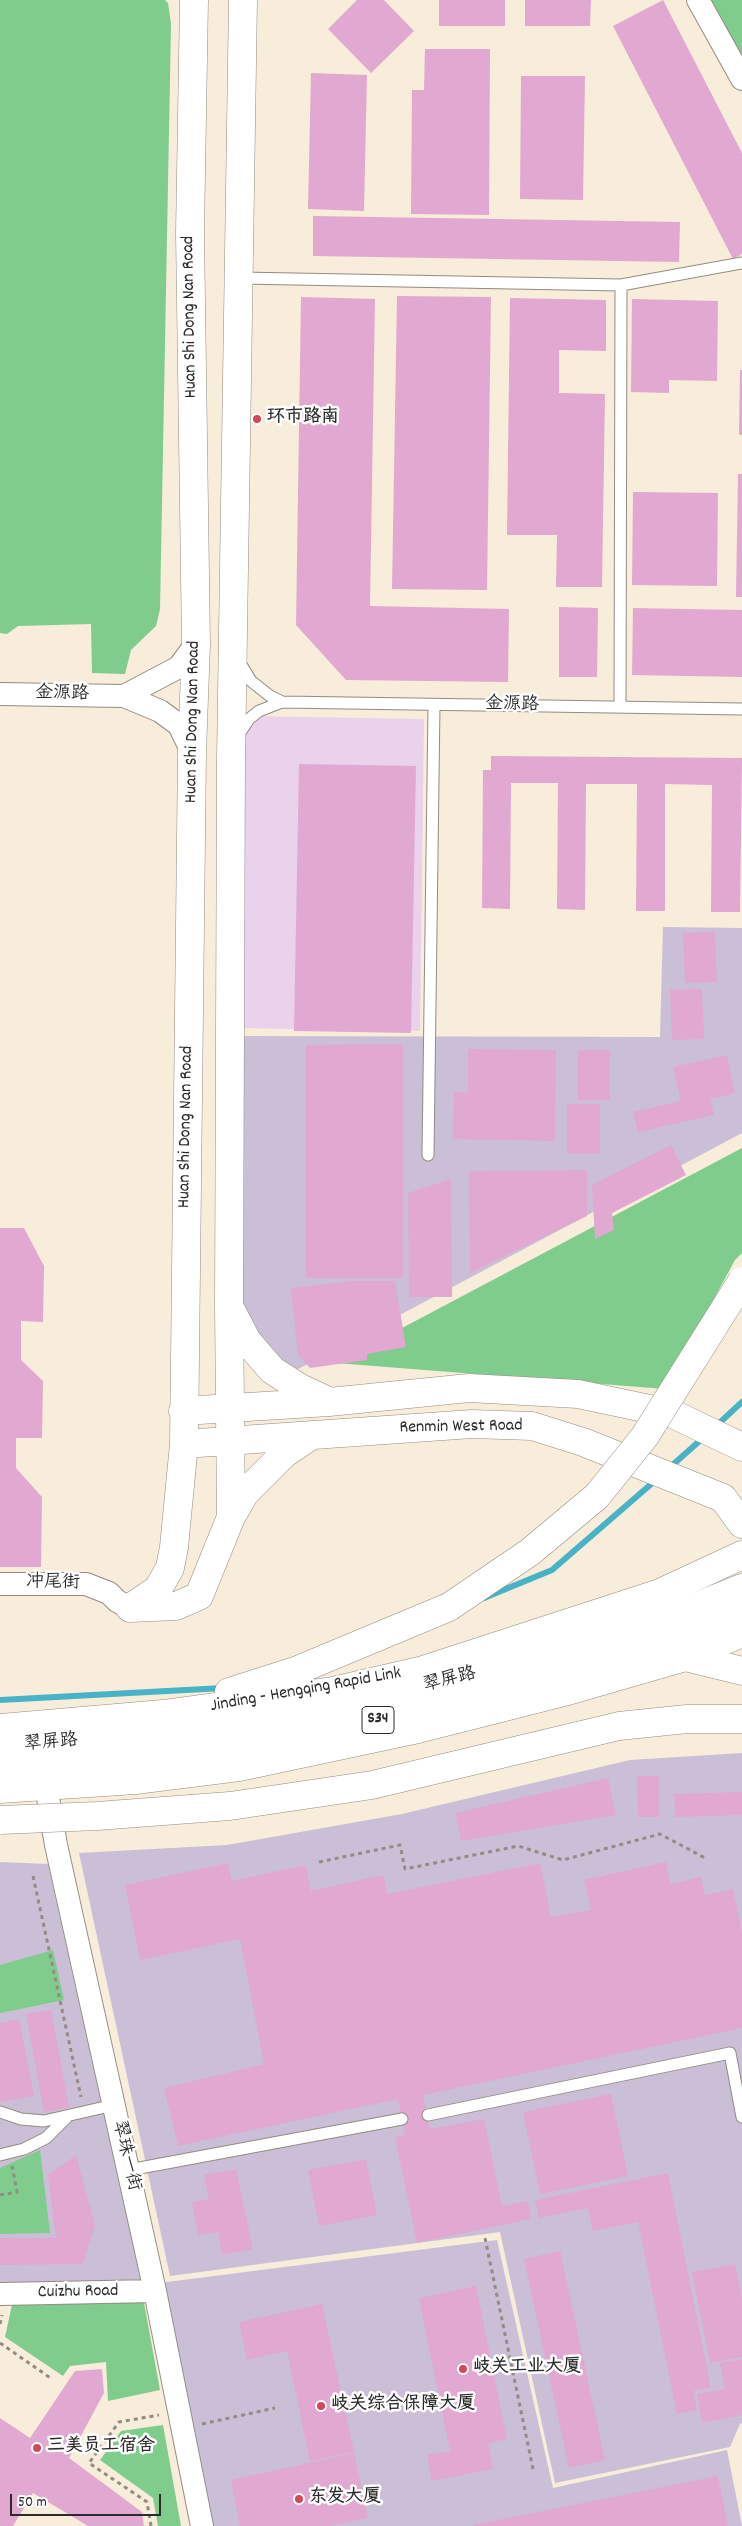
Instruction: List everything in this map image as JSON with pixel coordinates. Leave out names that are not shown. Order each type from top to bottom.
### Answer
[{"type":"main road","name":"Huan Shi Dong Nan Road","points":[[130,1608],[158,1589],[170,1568],[184,1444],[192,752],[196,644],[190,234],[194,0]]},
{"type":"main road","points":[[231,1517],[229,1305],[231,758],[244,1]]},
{"type":"main road","points":[[163,1714],[298,1670],[450,1607],[530,1552],[598,1496],[645,1436],[742,1281]]},
{"type":"main road","points":[[229,1305],[247,1341],[272,1370],[300,1388],[329,1402]]},
{"type":"main road","name":"Renmin West Road","points":[[183,1411],[329,1402],[469,1388],[578,1394],[673,1414],[742,1447]]},
{"type":"main road","name":"Renmin West Road","points":[[184,1444],[472,1424],[532,1426],[583,1442],[723,1498],[742,1524]]},
{"type":"main road","points":[[130,1608],[176,1606],[200,1596],[231,1517],[245,1493],[284,1454],[312,1435]]},
{"type":"main road","name":"Jinding - Hengqing Rapid Link","points":[[0,1728],[163,1714],[333,1691],[420,1671],[660,1593],[742,1555]]},
{"type":"main road","name":"翠屏路","points":[[0,1748],[168,1733],[309,1715],[515,1665],[670,1617],[742,1588]]},
{"type":"main road","name":"S34","points":[[0,1773],[155,1761],[270,1745],[440,1705],[562,1671],[647,1645],[742,1606]]},
{"type":"main road","points":[[0,1789],[136,1780],[240,1767],[418,1729],[564,1692],[685,1657],[742,1633]]},
{"type":"main road","points":[[685,1657],[742,1671]]},
{"type":"main road","points":[[0,1820],[97,1816],[230,1806],[372,1785],[619,1726],[687,1719],[742,1719]]},
{"type":"street","points":[[698,0],[742,79]]},
{"type":"street","points":[[124,696],[179,667],[196,644]]},
{"type":"street","name":"金源路","points":[[0,694],[124,696]]},
{"type":"street","points":[[124,696],[160,711],[178,725],[192,752]]},
{"type":"street","name":"冲尾街","points":[[0,1584],[86,1584],[109,1593],[117,1601],[130,1608]]},
{"type":"street","name":"翠珠一街","points":[[46,1786],[56,1845],[155,2291],[202,2526]]},
{"type":"street","name":"Cuizhu Road","points":[[0,2294],[155,2291]]},
{"type":"lane","points":[[239,278],[621,285],[742,263]]},
{"type":"lane","points":[[620,707],[621,285]]},
{"type":"lane","points":[[233,644],[244,672],[250,681],[270,696],[282,702]]},
{"type":"lane","points":[[231,758],[240,731],[248,719],[259,711],[282,702]]},
{"type":"lane","name":"金源路","points":[[282,702],[742,708]]},
{"type":"lane","points":[[428,1156],[434,705]]},
{"type":"lane","points":[[428,2114],[730,2053],[742,2117]]},
{"type":"lane","points":[[0,2112],[32,2121],[55,2120],[114,2105]]},
{"type":"lane","points":[[5,2154],[46,2138],[68,2116]]},
{"type":"lane","points":[[129,2170],[402,2119]]},
{"type":"path","points":[[319,1862],[400,1845],[406,1869],[518,1846],[563,1860],[660,1834],[705,1858]]},
{"type":"path","points":[[33,1876],[85,2113]]},
{"type":"path","points":[[0,2195],[17,2192],[5,2154]]},
{"type":"path","points":[[485,2238],[533,2469]]},
{"type":"path","points":[[0,2343],[52,2379]]},
{"type":"path","points":[[151,2526],[147,2502],[89,2463],[119,2422],[181,2420],[275,2408]]},
{"type":"shaded area","points":[[242,716],[424,719],[420,1031],[237,1028]]},
{"type":"shaded area","points":[[663,927],[742,928],[742,1133],[287,1375],[234,1319],[237,1036],[660,1037]]},
{"type":"shaded area","points":[[742,1753],[742,2423],[730,2447],[555,2483],[500,2232],[170,2276],[79,1853],[227,1845],[402,1814],[630,1760]]},
{"type":"shaded area","points":[[0,1862],[48,1864],[142,2284],[0,2285]]},
{"type":"shaded area","points":[[497,2240],[553,2488],[727,2450],[742,2526],[208,2526],[159,2283]]},
{"type":"green space","points":[[0,0],[165,0],[168,3],[171,24],[160,609],[156,626],[131,650],[125,674],[92,673],[91,624],[18,626],[7,634],[0,633]]},
{"type":"green space","points":[[711,0],[742,0],[742,57]]},
{"type":"green space","points":[[742,1148],[742,1253],[735,1260],[665,1389],[336,1363]]},
{"type":"green space","points":[[53,1950],[64,2000],[0,2013],[0,1965]]},
{"type":"green space","points":[[40,2150],[50,2233],[0,2234],[0,2168]]},
{"type":"green space","points":[[143,2297],[160,2390],[108,2401],[106,2362],[70,2366],[63,2376],[5,2337],[13,2300]]},
{"type":"green space","points":[[163,2425],[181,2526],[158,2526],[153,2498],[100,2460],[121,2431]]},
{"type":"building","points":[[357,0],[384,0],[414,31],[371,73],[328,29]]},
{"type":"building","points":[[439,0],[505,0],[505,26],[439,26]]},
{"type":"building","points":[[525,0],[591,0],[590,26],[525,26]]},
{"type":"building","points":[[663,0],[742,153],[742,254],[733,259],[613,26]]},
{"type":"building","points":[[425,49],[490,49],[489,215],[411,214],[412,90],[424,90]]},
{"type":"building","points":[[311,73],[367,75],[364,211],[308,209]]},
{"type":"building","points":[[521,76],[585,76],[583,200],[520,199]]},
{"type":"building","points":[[313,216],[680,222],[679,262],[313,256]]},
{"type":"building","points":[[397,296],[491,297],[487,590],[392,589]]},
{"type":"building","points":[[301,297],[375,299],[370,606],[509,609],[508,682],[346,680],[296,625]]},
{"type":"building","points":[[510,298],[606,300],[606,351],[559,350],[559,393],[605,394],[602,587],[556,587],[557,535],[507,535]]},
{"type":"building","points":[[632,299],[718,301],[717,381],[669,380],[669,393],[631,392]]},
{"type":"building","points":[[740,370],[742,370],[742,435],[739,435]]},
{"type":"building","points":[[738,474],[742,474],[742,597],[736,597]]},
{"type":"building","points":[[633,492],[718,493],[717,586],[632,585]]},
{"type":"building","points":[[559,607],[598,608],[597,677],[559,677]]},
{"type":"building","points":[[633,608],[742,610],[742,677],[632,675]]},
{"type":"building","points":[[491,756],[742,758],[740,912],[711,912],[712,785],[665,784],[665,911],[636,911],[637,784],[586,784],[585,910],[557,909],[558,783],[511,783],[510,909],[482,908],[483,770],[491,770]]},
{"type":"building","points":[[299,764],[416,766],[411,1033],[294,1031]]},
{"type":"building","points":[[715,932],[717,982],[685,983],[683,933]]},
{"type":"building","points":[[702,989],[704,1039],[672,1040],[670,990]]},
{"type":"building","points":[[403,1044],[403,1278],[306,1278],[306,1045]]},
{"type":"building","points":[[468,1049],[556,1050],[555,1141],[453,1139],[454,1092],[468,1093]]},
{"type":"building","points":[[578,1050],[610,1050],[610,1100],[578,1100]]},
{"type":"building","points":[[727,1055],[735,1093],[710,1099],[714,1115],[638,1132],[633,1112],[681,1101],[673,1067]]},
{"type":"building","points":[[567,1104],[600,1104],[600,1154],[567,1154]]},
{"type":"building","points":[[671,1145],[686,1175],[612,1213],[614,1230],[595,1239],[592,1185]]},
{"type":"building","points":[[587,1170],[587,1216],[470,1273],[469,1171]]},
{"type":"building","points":[[451,1179],[452,1297],[409,1297],[408,1193]]},
{"type":"building","points":[[0,1228],[24,1228],[44,1266],[43,1322],[21,1321],[21,1360],[43,1381],[42,1438],[16,1438],[16,1468],[42,1497],[41,1567],[0,1567]]},
{"type":"building","points":[[351,1281],[395,1281],[406,1347],[367,1354],[367,1360],[310,1368],[298,1355],[291,1288]]},
{"type":"building","points":[[637,1776],[659,1776],[659,1817],[638,1817]]},
{"type":"building","points":[[608,1778],[616,1815],[461,1841],[455,1813]]},
{"type":"building","points":[[742,1792],[742,1815],[675,1817],[674,1794]]},
{"type":"building","points":[[666,1862],[670,1884],[701,1877],[705,1895],[733,1889],[742,1933],[742,2028],[423,2095],[430,2129],[484,2119],[502,2206],[528,2201],[531,2219],[417,2243],[395,2137],[405,2135],[398,2099],[178,2146],[164,2088],[264,2064],[240,1939],[140,1960],[125,1885],[228,1863],[232,1881],[306,1865],[311,1891],[383,1875],[387,1894],[540,1863],[551,1917],[591,1910],[584,1880]]},
{"type":"building","points":[[51,2010],[69,2107],[44,2112],[26,2014]]},
{"type":"building","points":[[19,2019],[34,2096],[0,2102],[0,2023]]},
{"type":"building","points":[[611,2094],[628,2176],[540,2194],[523,2112]]},
{"type":"building","points":[[76,2155],[95,2225],[83,2264],[0,2265],[0,2238],[56,2238],[48,2175]]},
{"type":"building","points":[[366,2159],[377,2215],[319,2226],[308,2170]]},
{"type":"building","points":[[236,2169],[253,2249],[222,2255],[218,2232],[198,2235],[192,2202],[209,2199],[204,2175]]},
{"type":"building","points":[[668,2173],[711,2388],[693,2391],[697,2410],[677,2414],[638,2222],[593,2231],[588,2208],[539,2218],[535,2200]]},
{"type":"building","points":[[560,2251],[605,2460],[569,2468],[524,2259]]},
{"type":"building","points":[[735,2264],[742,2300],[742,2357],[710,2363],[692,2272]]},
{"type":"building","name":"岐关工业大厦","points":[[476,2286],[507,2439],[488,2443],[493,2469],[432,2481],[427,2455],[450,2451],[419,2298]]},
{"type":"building","name":"岐关综合保障大厦","points":[[322,2304],[354,2452],[310,2461],[287,2351],[247,2360],[239,2322]]},
{"type":"building","points":[[742,2359],[742,2415],[702,2423],[697,2394],[725,2389],[720,2363]]},
{"type":"building","name":"三美员工宿舍","points":[[102,2369],[104,2393],[69,2458],[142,2512],[144,2526],[88,2526],[33,2493],[13,2526],[0,2526],[0,2418],[30,2438],[75,2371]]},
{"type":"building","name":"东发大厦","points":[[354,2453],[368,2518],[329,2526],[240,2526],[231,2480]]},
{"type":"building","points":[[718,2476],[728,2526],[473,2526],[473,2525]]},
{"type":"waterway","points":[[715,1427],[742,1402]]},
{"type":"waterway","points":[[668,1469],[704,1437]]},
{"type":"waterway","points":[[484,1598],[552,1570],[657,1479]]},
{"type":"waterway","points":[[0,1700],[223,1688]]},
{"type":"place","name":"环市路南","points":[[257,419]]},
{"type":"place","name":"岐关工业大厦","points":[[463,2369]]},
{"type":"place","name":"岐关综合保障大厦","points":[[321,2406]]},
{"type":"place","name":"三美员工宿舍","points":[[37,2448]]},
{"type":"place","name":"东发大厦","points":[[299,2499]]}]
